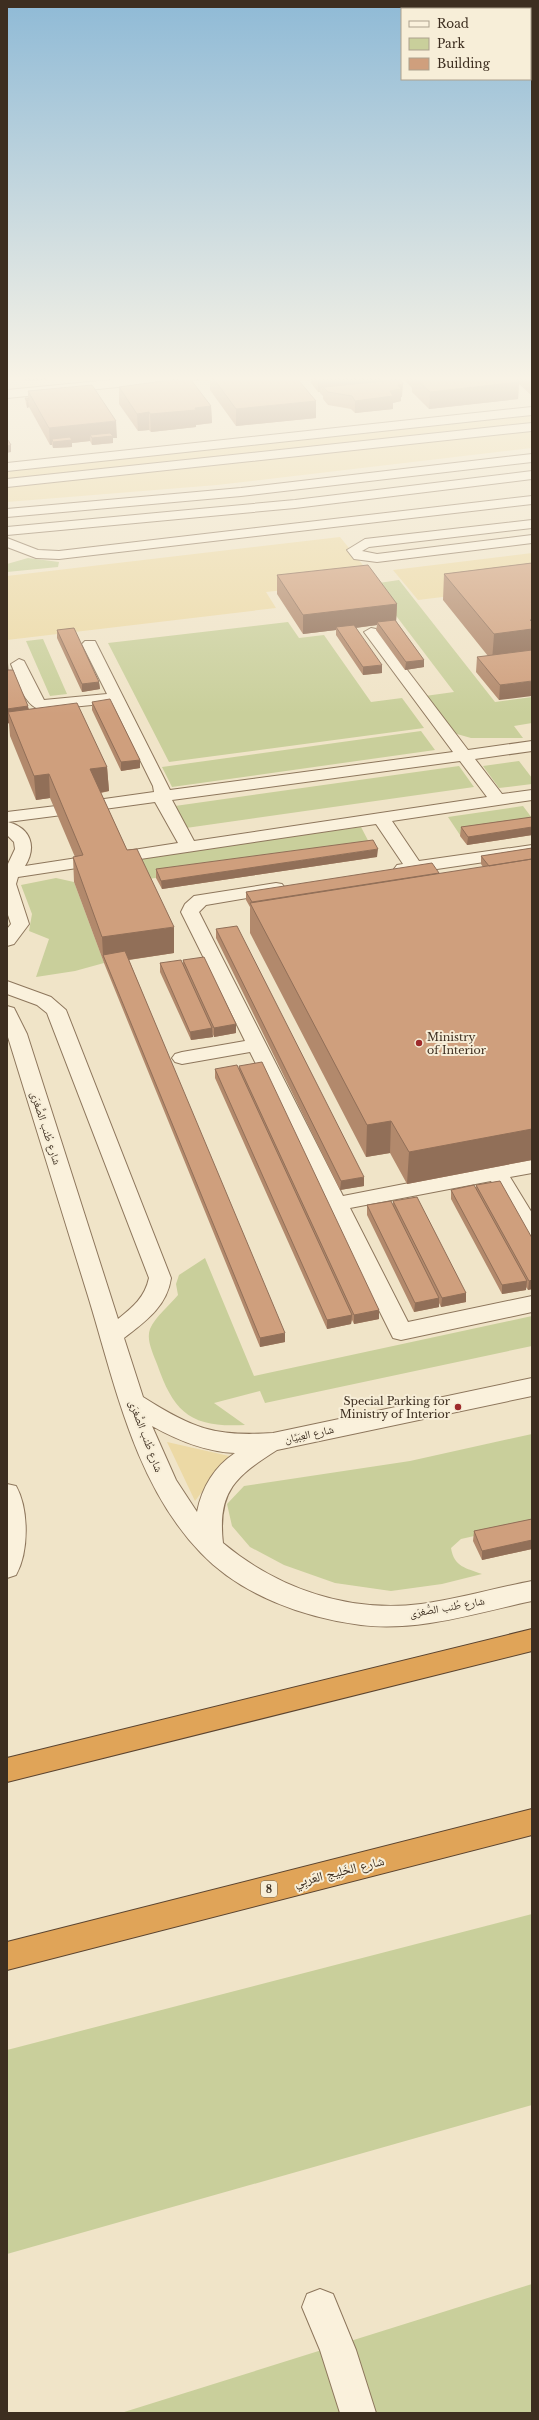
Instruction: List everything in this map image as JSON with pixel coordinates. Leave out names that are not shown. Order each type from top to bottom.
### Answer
[{"type":"highway","points":[[7,1770],[532,1640]]},
{"type":"highway","name":"شارع الخَلِيج العَربِي","points":[[7,1956],[532,1822]]},
{"type":"street","points":[[7,513],[276,488]]},
{"type":"street","points":[[7,531],[295,504],[426,488]]},
{"type":"street","points":[[7,542],[36,554],[59,556],[532,500]]},
{"type":"street","points":[[532,524],[366,544],[354,550],[359,556],[377,558],[532,539]]},
{"type":"street","points":[[371,632],[498,800]]},
{"type":"street","points":[[90,644],[161,786],[166,809],[189,846]]},
{"type":"street","points":[[19,664],[35,701],[41,705],[117,698]]},
{"type":"street","points":[[97,805],[463,754],[532,746]]},
{"type":"street","points":[[120,857],[532,795]]},
{"type":"street","points":[[7,817],[56,811]]},
{"type":"street","points":[[380,817],[414,867]]},
{"type":"street","points":[[7,827],[19,837],[23,845],[22,860],[12,872],[7,884],[20,924],[17,930],[7,940]]},
{"type":"street","points":[[382,872],[532,850]]},
{"type":"street","points":[[12,872],[77,863]]},
{"type":"street","points":[[295,885],[200,900],[191,908],[190,912],[401,1332],[532,1304]]},
{"type":"street","points":[[7,987],[37,997],[56,1010],[160,1278],[157,1291],[152,1301],[112,1335]]},
{"type":"street","name":"شارع طُنب الصُّغرَى","points":[[7,1012],[12,1043],[112,1335],[143,1435],[163,1481],[193,1526],[211,1548],[236,1568],[276,1591],[302,1601],[358,1613],[417,1615],[532,1591]]},
{"type":"street","points":[[182,1058],[256,1044]]},
{"type":"street","points":[[337,1204],[532,1166]]},
{"type":"street","points":[[497,1173],[532,1231]]},
{"type":"street","name":"شارع العِبَيَّان","points":[[133,1402],[166,1425],[206,1440],[251,1444],[273,1442],[532,1387]]},
{"type":"street","name":"شارع العِبَيَّان","points":[[211,1548],[207,1526],[209,1505],[218,1485],[232,1468],[251,1453],[273,1442]]},
{"type":"street","points":[[7,1493],[11,1509],[12,1550],[7,1568]]},
{"type":"street","points":[[320,2307],[338,2350],[358,2413]]},
{"type":"green space","points":[[28,558],[59,562],[58,567],[7,572],[7,564]]},
{"type":"green space","points":[[399,580],[495,702],[532,697],[532,723],[514,726],[523,738],[471,738],[450,732],[425,696],[454,692],[372,584]]},
{"type":"green space","points":[[288,622],[299,638],[324,635],[371,702],[402,698],[424,728],[169,762],[108,643]]},
{"type":"green space","points":[[43,639],[67,694],[50,696],[26,641]]},
{"type":"green space","points":[[421,731],[435,750],[172,787],[162,767]]},
{"type":"green space","points":[[519,761],[532,778],[532,784],[499,788],[483,766]]},
{"type":"green space","points":[[459,766],[474,787],[186,828],[175,806]]},
{"type":"green space","points":[[523,806],[532,818],[532,824],[460,835],[448,817]]},
{"type":"green space","points":[[361,827],[372,848],[141,880],[132,859]]},
{"type":"green space","points":[[56,878],[74,882],[104,963],[75,971],[36,977],[49,939],[29,931],[32,914],[21,885]]},
{"type":"green space","points":[[205,1258],[254,1376],[532,1316],[532,1346],[265,1403],[260,1391],[214,1403],[245,1425],[211,1424],[198,1420],[187,1414],[178,1406],[170,1395],[163,1381],[149,1342],[150,1329],[155,1320],[178,1295],[176,1284],[179,1275]]},
{"type":"green space","points":[[532,1434],[532,1523],[461,1539],[451,1548],[458,1563],[466,1568],[482,1574],[442,1584],[391,1591],[335,1583],[284,1565],[250,1547],[232,1526],[227,1504],[244,1486],[410,1461]]},
{"type":"green space","points":[[532,1914],[532,2105],[7,2254],[7,2050]]},
{"type":"green space","points":[[532,2284],[532,2413],[121,2413]]},
{"type":"sand","points":[[7,488],[181,488],[7,502]]},
{"type":"sand","points":[[340,537],[375,580],[266,592],[276,608],[7,640],[7,576]]},
{"type":"sand","points":[[532,553],[532,586],[418,600],[393,570]]},
{"type":"sand","points":[[167,1442],[229,1456],[195,1501]]},
{"type":"building","points":[[532,563],[532,620],[530,620],[532,622],[532,629],[494,634],[444,574]]},
{"type":"building","points":[[368,565],[397,604],[303,615],[277,575]]},
{"type":"building","points":[[395,620],[424,660],[406,662],[377,622]]},
{"type":"building","points":[[354,625],[382,665],[363,667],[336,627]]},
{"type":"building","points":[[74,628],[99,682],[82,684],[57,630]]},
{"type":"building","points":[[532,650],[532,681],[500,685],[477,657]]},
{"type":"building","points":[[7,670],[13,670],[28,706],[7,709]]},
{"type":"building","points":[[110,699],[140,760],[121,762],[92,702]]},
{"type":"building","points":[[77,703],[107,767],[90,769],[127,850],[137,849],[174,927],[102,937],[73,857],[83,855],[49,774],[34,776],[8,712]]},
{"type":"building","points":[[532,817],[532,827],[468,837],[461,827]]},
{"type":"building","points":[[373,840],[378,849],[161,881],[156,869]]},
{"type":"building","points":[[532,848],[532,859],[489,866],[481,856]]},
{"type":"building","name":"Ministry of Interior","points":[[532,859],[532,1129],[409,1152],[391,1121],[367,1125],[250,903]]},
{"type":"building","points":[[432,863],[439,873],[252,902],[246,892]]},
{"type":"building","points":[[237,926],[364,1177],[341,1181],[216,929]]},
{"type":"building","points":[[125,951],[285,1333],[260,1338],[103,955]]},
{"type":"building","points":[[204,957],[236,1024],[214,1028],[183,960]]},
{"type":"building","points":[[181,960],[212,1028],[190,1032],[160,963]]},
{"type":"building","points":[[262,1062],[379,1310],[354,1315],[239,1066]]},
{"type":"building","points":[[237,1065],[352,1315],[327,1320],[215,1069]]},
{"type":"building","points":[[500,1181],[532,1238],[532,1280],[529,1281],[476,1185]]},
{"type":"building","points":[[474,1185],[527,1281],[502,1285],[451,1190]]},
{"type":"building","points":[[417,1197],[466,1293],[442,1298],[393,1201]]},
{"type":"building","points":[[391,1201],[439,1298],[415,1303],[367,1205]]},
{"type":"building","points":[[532,1519],[532,1540],[482,1551],[474,1531]]},
{"type":"place","name":"Ministry of Interior","points":[[419,1043]]},
{"type":"place","name":"Special Parking for Ministry of Interior","points":[[458,1407]]}]
